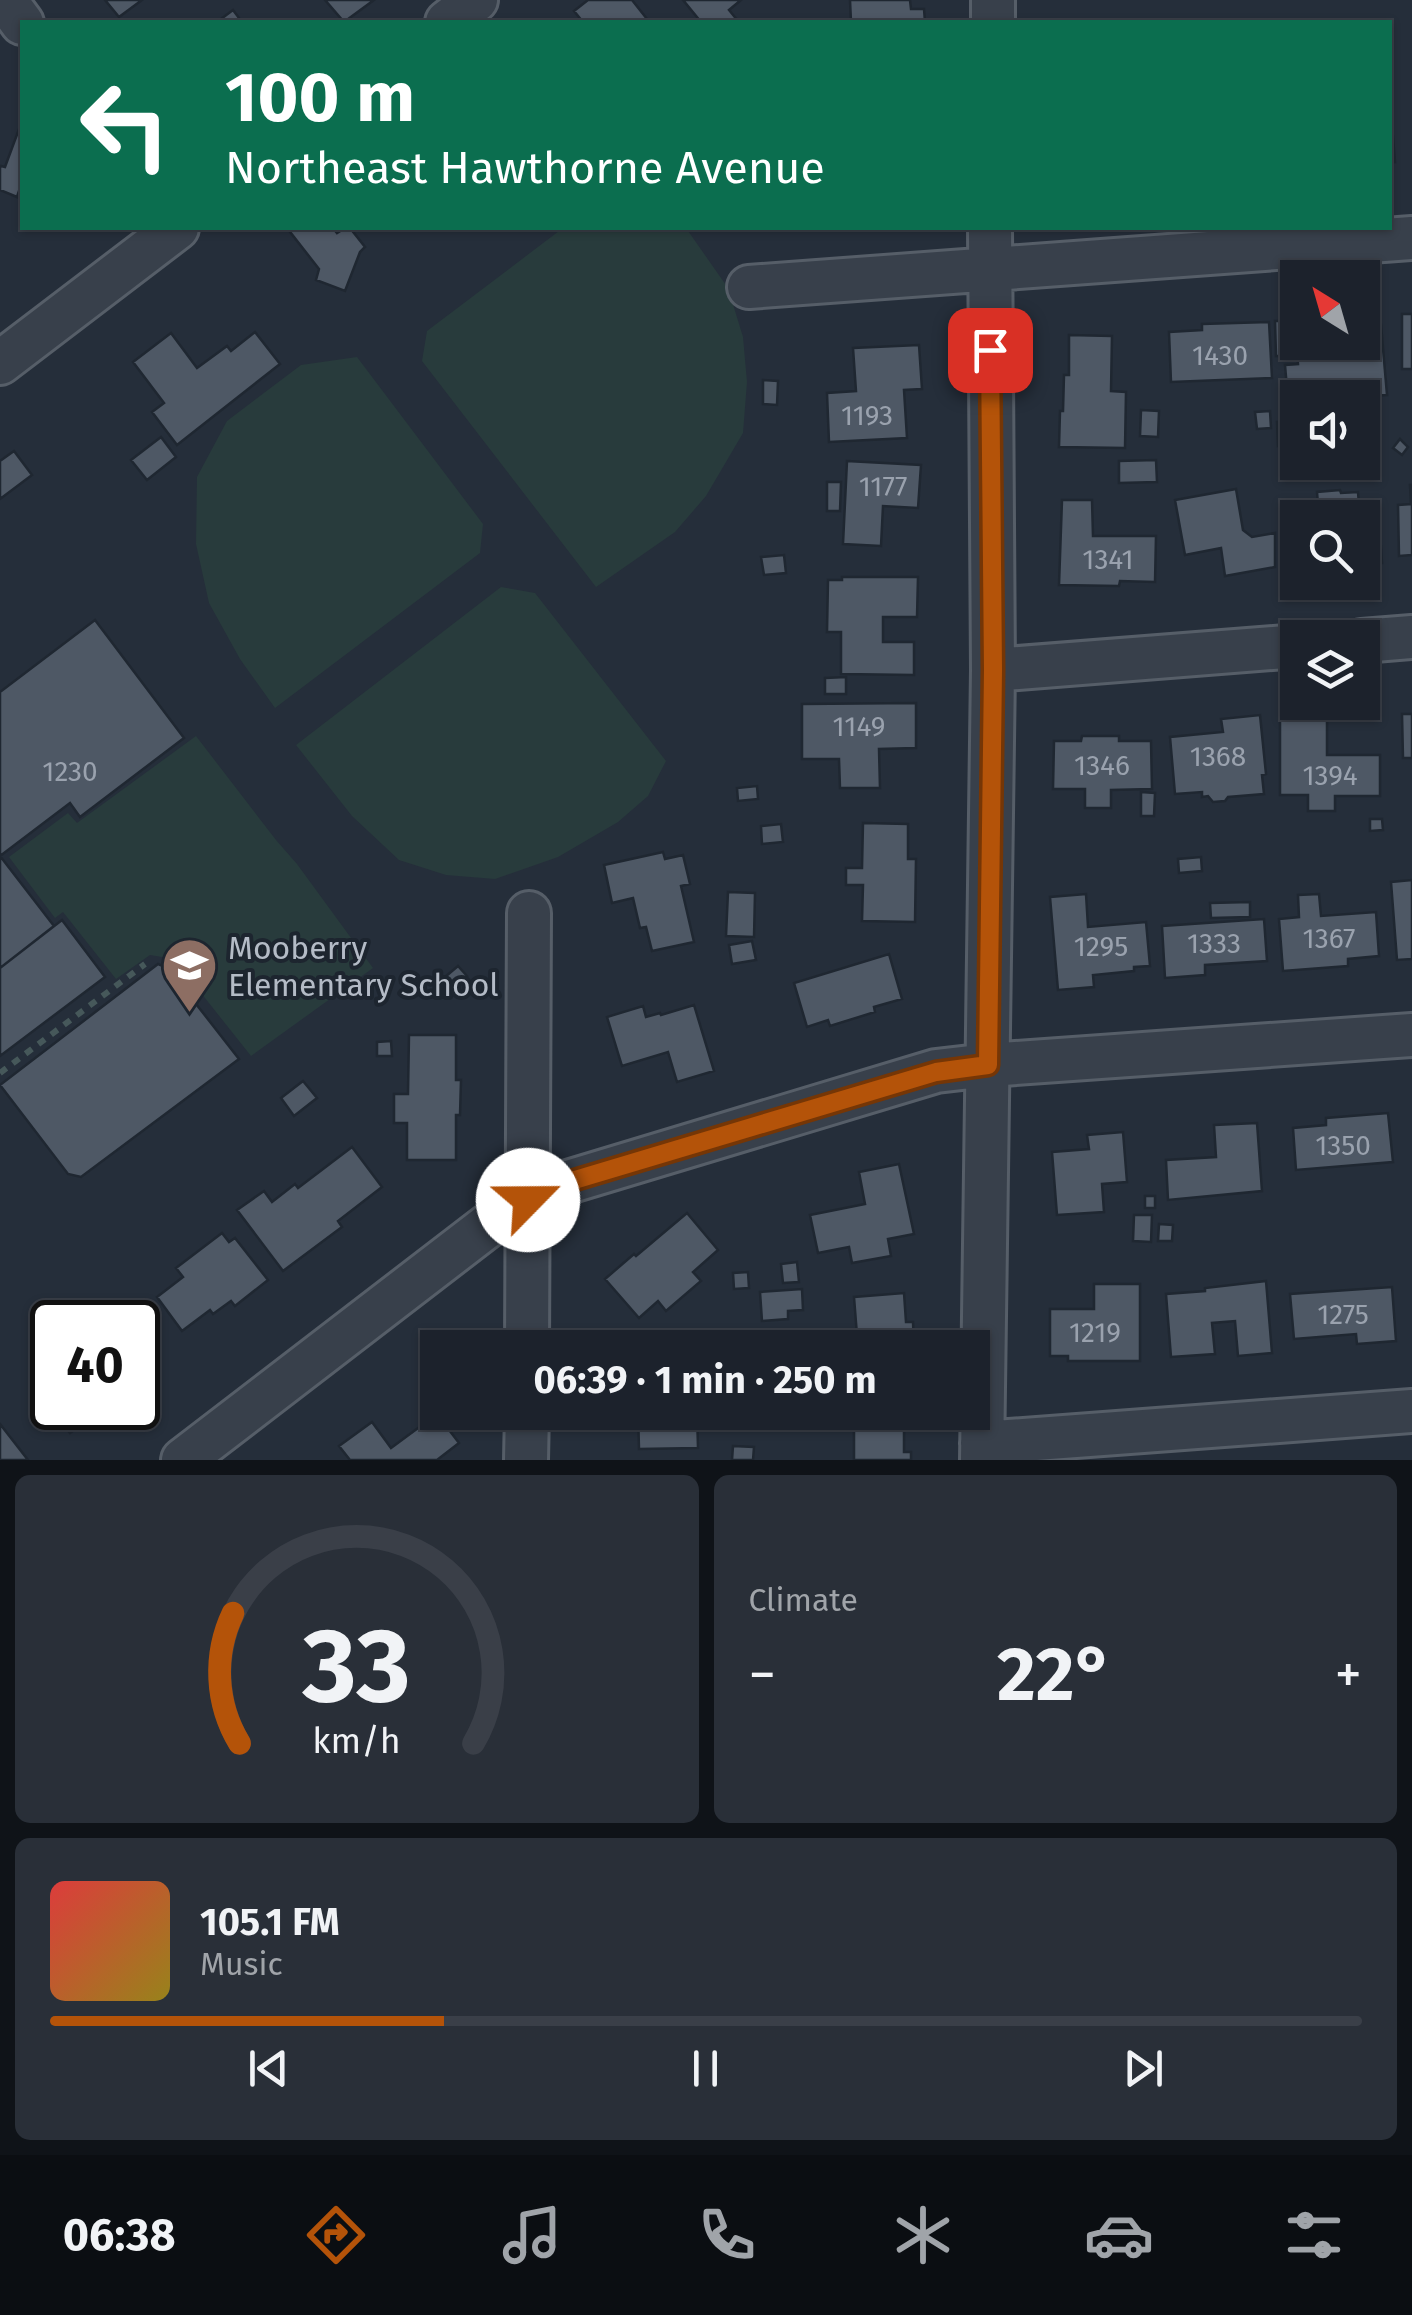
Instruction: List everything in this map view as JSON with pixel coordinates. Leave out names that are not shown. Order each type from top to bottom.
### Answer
[{"type":"street","points":[[5,0],[20,20]]},
{"type":"street","points":[[450,20],[476,0]]},
{"type":"street","points":[[0,362],[174,230]]},
{"type":"street","points":[[990,230],[993,670],[982,1452],[1412,1411]]},
{"type":"street","points":[[749,286],[1412,238]]},
{"type":"street","points":[[1380,640],[1412,638]]},
{"type":"street","points":[[993,670],[1280,647]]},
{"type":"street","points":[[527,1330],[529,913]]},
{"type":"street","points":[[183,1460],[498,1218],[568,1182],[936,1072],[988,1065],[1412,1036]]},
{"type":"street","points":[[526,1430],[526,1460]]},
{"type":"path","points":[[0,1073],[146,964]]},
{"type":"shaded area","points":[[560,230],[687,230],[728,288],[743,337],[747,382],[743,433],[706,496],[675,532],[596,587],[422,361],[427,331]]},
{"type":"shaded area","points":[[357,357],[483,524],[480,553],[275,708],[240,659],[209,603],[196,544],[197,477],[227,421],[301,365]]},
{"type":"shaded area","points":[[501,587],[535,593],[666,761],[648,796],[618,822],[558,857],[495,879],[446,875],[399,860],[352,816],[296,745]]},
{"type":"shaded area","points":[[196,736],[373,968],[251,1056],[174,959],[150,955],[116,979],[63,912],[55,918],[9,857],[68,813],[77,823]]},
{"type":"building","points":[[105,0],[142,0],[119,17]]},
{"type":"building","points":[[325,0],[374,0],[347,20],[342,20]]},
{"type":"building","points":[[588,0],[632,0],[647,19],[581,20],[574,11]]},
{"type":"building","points":[[683,0],[741,0],[729,10],[737,20],[699,20]]},
{"type":"building","points":[[850,0],[910,0],[911,9],[924,9],[925,20],[851,20]]},
{"type":"building","points":[[233,10],[240,20],[220,20]]},
{"type":"building","points":[[20,129],[17,197],[0,190],[0,168],[5,167]]},
{"type":"building","points":[[289,230],[352,230],[365,247],[345,291],[316,280],[319,269]]},
{"type":"building","points":[[1402,314],[1412,314],[1412,369],[1402,369]]},
{"type":"building","points":[[1275,321],[1280,321],[1280,356],[1276,356]]},
{"type":"building","points":[[1269,322],[1272,378],[1171,382],[1169,332],[1202,330],[1202,324]]},
{"type":"building","points":[[1381,325],[1387,395],[1380,395],[1380,380],[1286,380],[1285,365],[1298,364],[1298,360],[1380,360]]},
{"type":"building","points":[[255,332],[280,364],[177,445],[152,412],[164,403],[133,362],[171,333],[197,368],[227,346],[231,351]]},
{"type":"building","points":[[1069,335],[1112,336],[1111,391],[1126,392],[1125,448],[1059,447],[1064,375],[1069,375]]},
{"type":"building","points":[[919,345],[922,389],[904,390],[907,438],[829,442],[827,393],[856,391],[853,348]]},
{"type":"building","points":[[763,380],[778,381],[777,405],[763,404]]},
{"type":"building","points":[[1141,410],[1159,411],[1158,437],[1140,436]]},
{"type":"building","points":[[1270,411],[1271,428],[1257,429],[1255,412]]},
{"type":"building","points":[[161,437],[176,457],[147,480],[131,460]]},
{"type":"building","points":[[1400,439],[1408,447],[1402,455],[1393,448]]},
{"type":"building","points":[[14,451],[32,475],[0,499],[0,461]]},
{"type":"building","points":[[1156,460],[1157,482],[1119,483],[1119,461]]},
{"type":"building","points":[[847,461],[921,465],[918,508],[883,506],[881,546],[843,544]]},
{"type":"building","points":[[827,482],[841,482],[840,511],[827,511]]},
{"type":"building","points":[[1412,485],[1412,555],[1399,556],[1398,505],[1411,504]]},
{"type":"building","points":[[1236,489],[1243,530],[1252,537],[1275,533],[1275,567],[1225,576],[1221,548],[1185,555],[1175,500]]},
{"type":"building","points":[[1317,492],[1358,492],[1359,500],[1318,500]]},
{"type":"building","points":[[1062,500],[1092,500],[1093,536],[1156,536],[1155,582],[1059,585]]},
{"type":"building","points":[[784,555],[786,573],[764,575],[761,557]]},
{"type":"building","points":[[918,577],[917,617],[883,617],[883,642],[914,642],[914,675],[841,674],[841,632],[827,632],[828,580]]},
{"type":"building","points":[[95,620],[184,738],[80,817],[70,803],[0,856],[0,692]]},
{"type":"building","points":[[846,677],[846,694],[825,694],[825,678]]},
{"type":"building","points":[[916,703],[916,748],[879,749],[880,788],[840,788],[839,759],[802,759],[802,704]]},
{"type":"building","points":[[1402,714],[1412,714],[1412,758],[1403,758]]},
{"type":"building","points":[[1260,715],[1266,774],[1262,775],[1264,794],[1213,802],[1208,796],[1202,797],[1202,792],[1175,794],[1170,737],[1223,732],[1221,719]]},
{"type":"building","points":[[1280,720],[1327,720],[1327,755],[1380,755],[1380,796],[1335,796],[1335,811],[1308,811],[1308,795],[1280,795]]},
{"type":"building","points":[[1082,736],[1151,741],[1152,789],[1111,790],[1111,808],[1085,808],[1085,789],[1053,789],[1054,741],[1081,741]]},
{"type":"building","points":[[757,786],[758,799],[738,801],[737,788]]},
{"type":"building","points":[[1141,792],[1155,793],[1154,816],[1141,816]]},
{"type":"building","points":[[1370,819],[1382,819],[1383,830],[1370,831]]},
{"type":"building","points":[[863,823],[908,824],[908,859],[916,859],[915,922],[862,921],[863,885],[846,885],[846,868],[862,868]]},
{"type":"building","points":[[781,824],[783,842],[762,844],[761,826]]},
{"type":"building","points":[[663,852],[665,859],[683,855],[690,884],[681,886],[694,942],[652,951],[646,927],[640,928],[633,898],[612,903],[604,865]]},
{"type":"building","points":[[0,856],[54,926],[0,968]]},
{"type":"building","points":[[1201,857],[1202,871],[1179,873],[1178,859]]},
{"type":"building","points":[[1412,880],[1412,959],[1397,960],[1391,882]]},
{"type":"building","points":[[728,892],[755,893],[754,937],[726,936]]},
{"type":"building","points":[[1086,894],[1088,927],[1146,922],[1150,966],[1093,975],[1094,987],[1058,990],[1050,897]]},
{"type":"building","points":[[1319,894],[1321,916],[1376,912],[1379,956],[1348,959],[1348,966],[1283,971],[1279,919],[1299,917],[1298,895]]},
{"type":"building","points":[[1250,902],[1250,917],[1211,918],[1210,903]]},
{"type":"building","points":[[1264,919],[1267,961],[1205,965],[1205,975],[1165,978],[1162,926]]},
{"type":"building","points":[[62,920],[105,977],[0,1056],[0,968]]},
{"type":"building","points":[[752,941],[756,960],[732,964],[729,945]]},
{"type":"building","points":[[889,954],[902,999],[830,1026],[828,1020],[807,1027],[794,983]]},
{"type":"building","points":[[158,964],[168,968],[239,1059],[81,1177],[68,1174],[0,1085]]},
{"type":"building","points":[[458,966],[467,976],[453,987],[445,977]]},
{"type":"building","points":[[694,1005],[714,1071],[677,1082],[668,1052],[622,1066],[607,1017],[643,1006],[646,1017]]},
{"type":"building","points":[[409,1035],[456,1035],[456,1080],[461,1080],[456,1160],[407,1160],[407,1123],[394,1123],[394,1094],[408,1094]]},
{"type":"building","points":[[391,1041],[392,1056],[377,1056],[377,1042]]},
{"type":"building","points":[[303,1081],[317,1098],[294,1116],[281,1098]]},
{"type":"building","points":[[1388,1113],[1393,1162],[1296,1170],[1293,1128],[1326,1125],[1326,1118]]},
{"type":"building","points":[[1257,1123],[1262,1191],[1168,1200],[1166,1160],[1216,1157],[1214,1125]]},
{"type":"building","points":[[1123,1132],[1127,1182],[1102,1184],[1104,1212],[1057,1215],[1052,1152],[1089,1149],[1087,1135]]},
{"type":"building","points":[[352,1147],[382,1187],[338,1221],[342,1227],[283,1271],[237,1210],[264,1191],[272,1202],[295,1184],[298,1188]]},
{"type":"building","points":[[899,1164],[914,1234],[888,1239],[891,1256],[852,1263],[849,1247],[818,1253],[810,1215],[865,1204],[859,1172]]},
{"type":"building","points":[[1145,1196],[1155,1196],[1155,1208],[1145,1208]]},
{"type":"building","points":[[687,1213],[718,1250],[693,1272],[701,1281],[666,1311],[658,1301],[639,1318],[605,1279]]},
{"type":"building","points":[[1134,1215],[1152,1215],[1151,1242],[1133,1241]]},
{"type":"building","points":[[1159,1224],[1173,1225],[1172,1241],[1158,1241]]},
{"type":"building","points":[[222,1233],[229,1242],[235,1238],[268,1280],[235,1306],[231,1301],[213,1314],[210,1310],[182,1331],[157,1297],[183,1277],[176,1268]]},
{"type":"building","points":[[797,1262],[799,1282],[783,1283],[781,1264]]},
{"type":"building","points":[[748,1272],[749,1288],[734,1289],[733,1273]]},
{"type":"building","points":[[1266,1281],[1272,1353],[1238,1356],[1235,1321],[1212,1323],[1215,1354],[1171,1357],[1166,1294]]},
{"type":"building","points":[[1094,1284],[1140,1284],[1140,1361],[1068,1361],[1068,1356],[1050,1356],[1050,1309],[1094,1309]]},
{"type":"building","points":[[1392,1287],[1396,1341],[1357,1344],[1356,1334],[1294,1339],[1290,1294]]},
{"type":"building","points":[[802,1289],[803,1310],[788,1311],[788,1319],[762,1321],[760,1292]]},
{"type":"building","points":[[904,1293],[906,1322],[913,1322],[913,1330],[857,1330],[854,1297]]},
{"type":"building","points":[[372,1422],[391,1448],[420,1427],[420,1430],[449,1430],[459,1443],[437,1460],[350,1460],[339,1446]]},
{"type":"building","points":[[0,1424],[28,1460],[0,1460]]},
{"type":"building","points":[[638,1430],[698,1430],[698,1448],[639,1449]]},
{"type":"building","points":[[854,1430],[904,1430],[904,1452],[911,1452],[911,1460],[854,1460]]},
{"type":"building","points":[[733,1446],[754,1447],[753,1460],[732,1460]]},
{"type":"place","name":"Mooberry Elementary School","points":[[189,1015]]},
{"type":"route","points":[[528,1200],[568,1182],[936,1072],[988,1065],[993,670],[990,350]]}]
